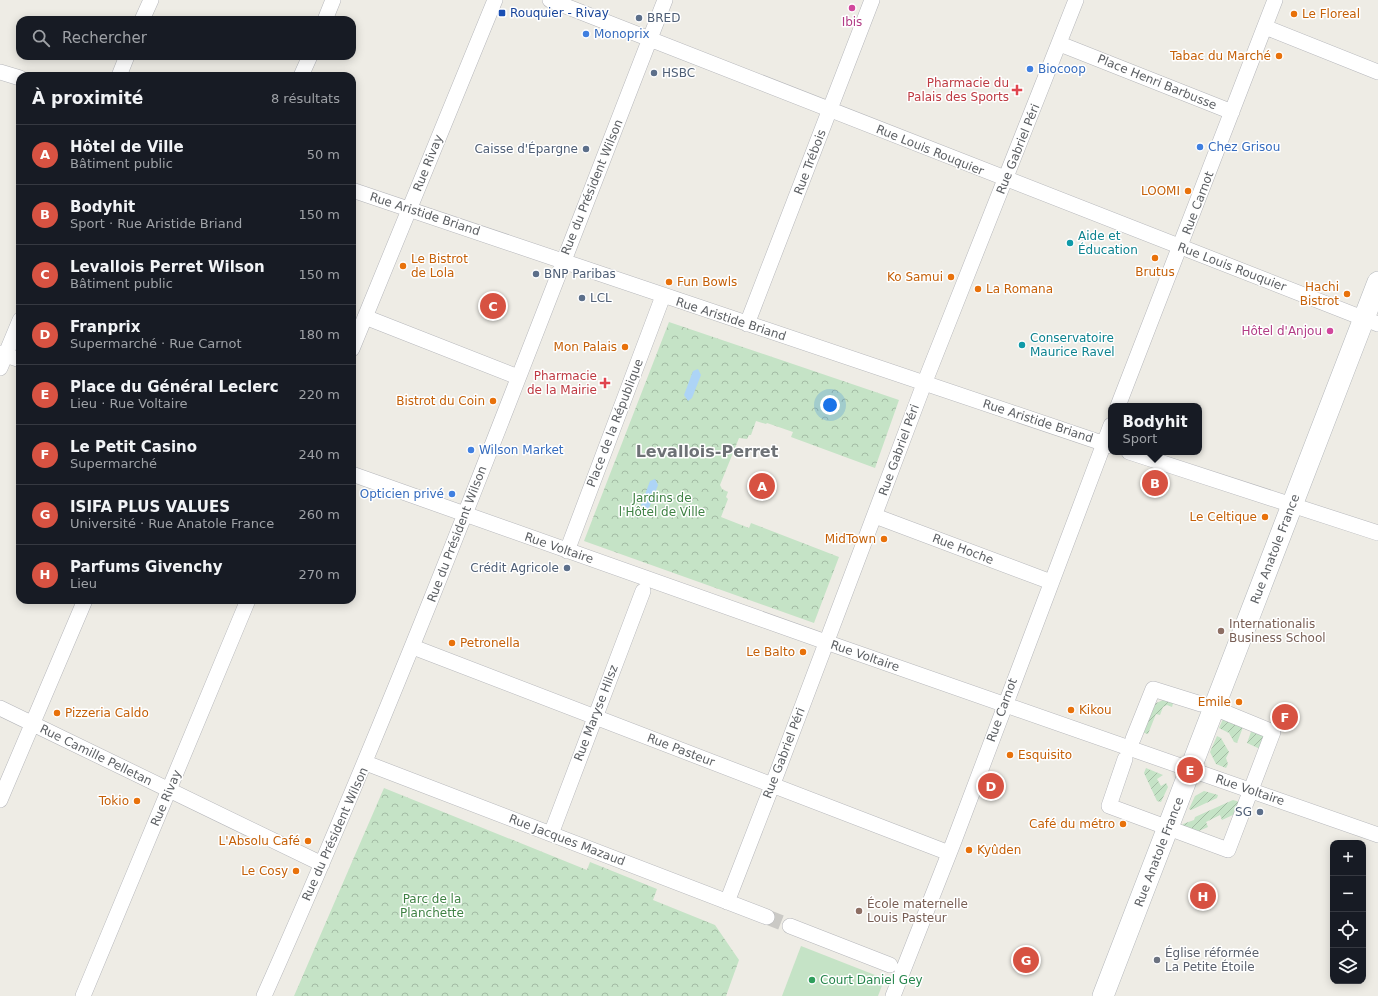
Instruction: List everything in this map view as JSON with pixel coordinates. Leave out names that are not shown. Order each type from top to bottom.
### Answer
[{"type":"main road","name":"Rue Anatole France","points":[[1103,996],[1190,769],[1217,704],[1291,505],[1371,321],[1378,282]]},
{"type":"street","points":[[144,16],[151,0]]},
{"type":"street","points":[[326,16],[333,0]]},
{"type":"street","name":"Rue Rivay","points":[[356,339],[495,0]]},
{"type":"street","name":"Rue Louis Rouquier","points":[[550,0],[1006,180],[1371,321]]},
{"type":"street","name":"Rue du Président Wilson","points":[[264,996],[366,762],[413,647],[666,0]]},
{"type":"street","name":"Rue Trébois","points":[[747,324],[872,0]]},
{"type":"street","name":"Rue Gabriel Péri","points":[[727,902],[924,384],[1060,44],[1076,0]]},
{"type":"street","name":"Rue Carnot","points":[[1119,403],[1181,248],[1276,0]]},
{"type":"street","points":[[1265,27],[1378,72]]},
{"type":"street","name":"Place Henri Barbusse","points":[[1060,44],[1232,112]]},
{"type":"street","points":[[121,72],[125,60]]},
{"type":"street","points":[[303,72],[308,60]]},
{"type":"street","points":[[0,72],[16,77]]},
{"type":"street","name":"Rue Aristide Briand","points":[[356,191],[1107,445]]},
{"type":"street","name":"Place de la République","points":[[567,551],[663,296]]},
{"type":"street","points":[[365,317],[518,377]]},
{"type":"street","points":[[16,329],[2,359],[16,360]]},
{"type":"street","name":"Rue Carnot","points":[[893,996],[896,967],[949,853],[1051,582],[1107,445]]},
{"type":"street","points":[[1138,455],[1378,533]]},
{"type":"street","name":"Rue Voltaire","points":[[356,475],[567,551],[1378,835]]},
{"type":"street","name":"Rue Hoche","points":[[875,516],[1051,582]]},
{"type":"street","name":"Rue Maryse Hilsz","points":[[551,834],[594,717],[643,591]]},
{"type":"street","points":[[0,800],[83,604]]},
{"type":"street","name":"Rue Rivay","points":[[83,996],[246,604]]},
{"type":"street","name":"Rue Pasteur","points":[[413,647],[949,853]]},
{"type":"street","points":[[1133,739],[1153,689],[1202,704]]},
{"type":"street","name":"Rue Camille Pelletan","points":[[0,708],[322,864]]},
{"type":"street","points":[[1125,759],[1109,806],[1228,850],[1273,732],[1224,712]]},
{"type":"street","name":"Rue Jacques Mazaud","points":[[366,762],[767,918]]},
{"type":"street","points":[[790,926],[896,967]]},
{"type":"green space","name":"Jardins de l'Hôtel de Ville","points":[[669,322],[899,400],[875,468],[791,437],[793,432],[767,423],[756,421],[751,435],[749,435],[747,439],[739,438],[720,485],[722,489],[728,492],[726,497],[728,499],[721,517],[749,528],[751,523],[839,557],[814,623],[584,541]]},
{"type":"green space","points":[[1165,699],[1174,700],[1172,707],[1167,705],[1163,707],[1160,715],[1156,714],[1148,734],[1141,732],[1150,706]]},
{"type":"green space","points":[[1223,719],[1243,727],[1237,743],[1234,742],[1229,733],[1219,728]]},
{"type":"green space","points":[[1252,729],[1265,735],[1260,749],[1247,743]]},
{"type":"green space","points":[[1217,736],[1221,738],[1229,752],[1226,758],[1228,764],[1226,768],[1216,764],[1210,752]]},
{"type":"green space","points":[[1146,768],[1163,775],[1157,779],[1161,786],[1166,783],[1168,787],[1161,802],[1157,801],[1144,773]]},
{"type":"green space","name":"Parc de la Planchette","points":[[384,788],[587,870],[590,862],[657,889],[653,900],[715,925],[739,960],[726,996],[294,996]]},
{"type":"green space","points":[[1204,791],[1218,795],[1217,798],[1191,810],[1189,809],[1195,796]]},
{"type":"green space","points":[[1233,800],[1240,802],[1235,814],[1222,820],[1220,815],[1206,822],[1208,827],[1194,833],[1182,829],[1183,824],[1194,820],[1195,817]]},
{"type":"green space","name":"Court Daniel Gey","points":[[801,946],[880,977],[883,983],[878,996],[782,996]]},
{"type":"water","points":[[698,369],[701,375],[692,398],[688,401],[684,395],[693,371]]},
{"type":"water","points":[[655,479],[658,485],[649,508],[645,511],[641,505],[650,481]]},
{"type":"tunnel","points":[[767,917],[790,926]]},
{"type":"place","name":"Ibis","points":[[852,8]]},
{"type":"place","name":"Rouquier - Rivay","points":[[502,13]]},
{"type":"place","name":"Le Floreal","points":[[1294,14]]},
{"type":"place","name":"BRED","points":[[639,18]]},
{"type":"place","name":"Monoprix","points":[[586,34]]},
{"type":"place","name":"Tabac du Marché","points":[[1279,56]]},
{"type":"place","name":"Biocoop","points":[[1030,69]]},
{"type":"place","name":"HSBC","points":[[654,73]]},
{"type":"place","name":"Pharmacie du Palais des Sports","points":[[1017,90]]},
{"type":"place","name":"Chez Grisou","points":[[1200,147]]},
{"type":"place","name":"Caisse d'Épargne","points":[[586,149]]},
{"type":"place","name":"LOOMI","points":[[1188,191]]},
{"type":"place","name":"Aide et Éducation","points":[[1070,243]]},
{"type":"place","name":"Brutus","points":[[1155,258]]},
{"type":"place","name":"Le Bistrot de Lola","points":[[403,266]]},
{"type":"place","name":"BNP Paribas","points":[[536,274]]},
{"type":"place","name":"Ko Samui","points":[[951,277]]},
{"type":"place","name":"Fun Bowls","points":[[669,282]]},
{"type":"place","name":"La Romana","points":[[978,289]]},
{"type":"place","name":"Hachi Bistrot","points":[[1347,294]]},
{"type":"place","name":"LCL","points":[[582,298]]},
{"type":"place","name":"Levallois Perret Wilson","points":[[493,306]]},
{"type":"place","name":"Hôtel d'Anjou","points":[[1330,331]]},
{"type":"place","name":"Conservatoire Maurice Ravel","points":[[1022,345]]},
{"type":"place","name":"Mon Palais","points":[[625,347]]},
{"type":"place","name":"Pharmacie de la Mairie","points":[[605,383]]},
{"type":"place","name":"Bistrot du Coin","points":[[493,401]]},
{"type":"place","name":"Wilson Market","points":[[471,450]]},
{"type":"place","name":"Bodyhit","points":[[1155,483]]},
{"type":"place","name":"Hôtel de Ville","points":[[762,486]]},
{"type":"place","name":"Opticien privé","points":[[452,494]]},
{"type":"place","name":"Le Celtique","points":[[1265,517]]},
{"type":"place","name":"MidTown","points":[[884,539]]},
{"type":"place","name":"Crédit Agricole","points":[[567,568]]},
{"type":"place","name":"Internationalis Business School","points":[[1221,631]]},
{"type":"place","name":"Petronella","points":[[452,643]]},
{"type":"place","name":"Le Balto","points":[[803,652]]},
{"type":"place","name":"Emile","points":[[1239,702]]},
{"type":"place","name":"Kikou","points":[[1071,710]]},
{"type":"place","name":"Pizzeria Caldo","points":[[57,713]]},
{"type":"place","name":"Le Petit Casino","points":[[1285,717]]},
{"type":"place","name":"Esquisito","points":[[1010,755]]},
{"type":"place","name":"Place du Général Leclerc","points":[[1190,770]]},
{"type":"place","name":"Franprix","points":[[991,786]]},
{"type":"place","name":"Tokio","points":[[137,801]]},
{"type":"place","name":"SG","points":[[1260,812]]},
{"type":"place","name":"Café du métro","points":[[1123,824]]},
{"type":"place","name":"L'Absolu Café","points":[[308,841]]},
{"type":"place","name":"Kyûden","points":[[969,850]]},
{"type":"place","name":"Le Cosy","points":[[296,871]]},
{"type":"place","name":"Parfums Givenchy","points":[[1203,896]]},
{"type":"place","name":"École maternelle Louis Pasteur","points":[[859,911]]},
{"type":"place","name":"ISIFA PLUS VALUES","points":[[1026,960]]},
{"type":"place","name":"Église réformée La Petite Étoile","points":[[1157,960]]},
{"type":"place","name":"Court Daniel Gey","points":[[812,980]]},
{"type":"district","name":"Levallois-Perret","points":[[707,451]]}]
